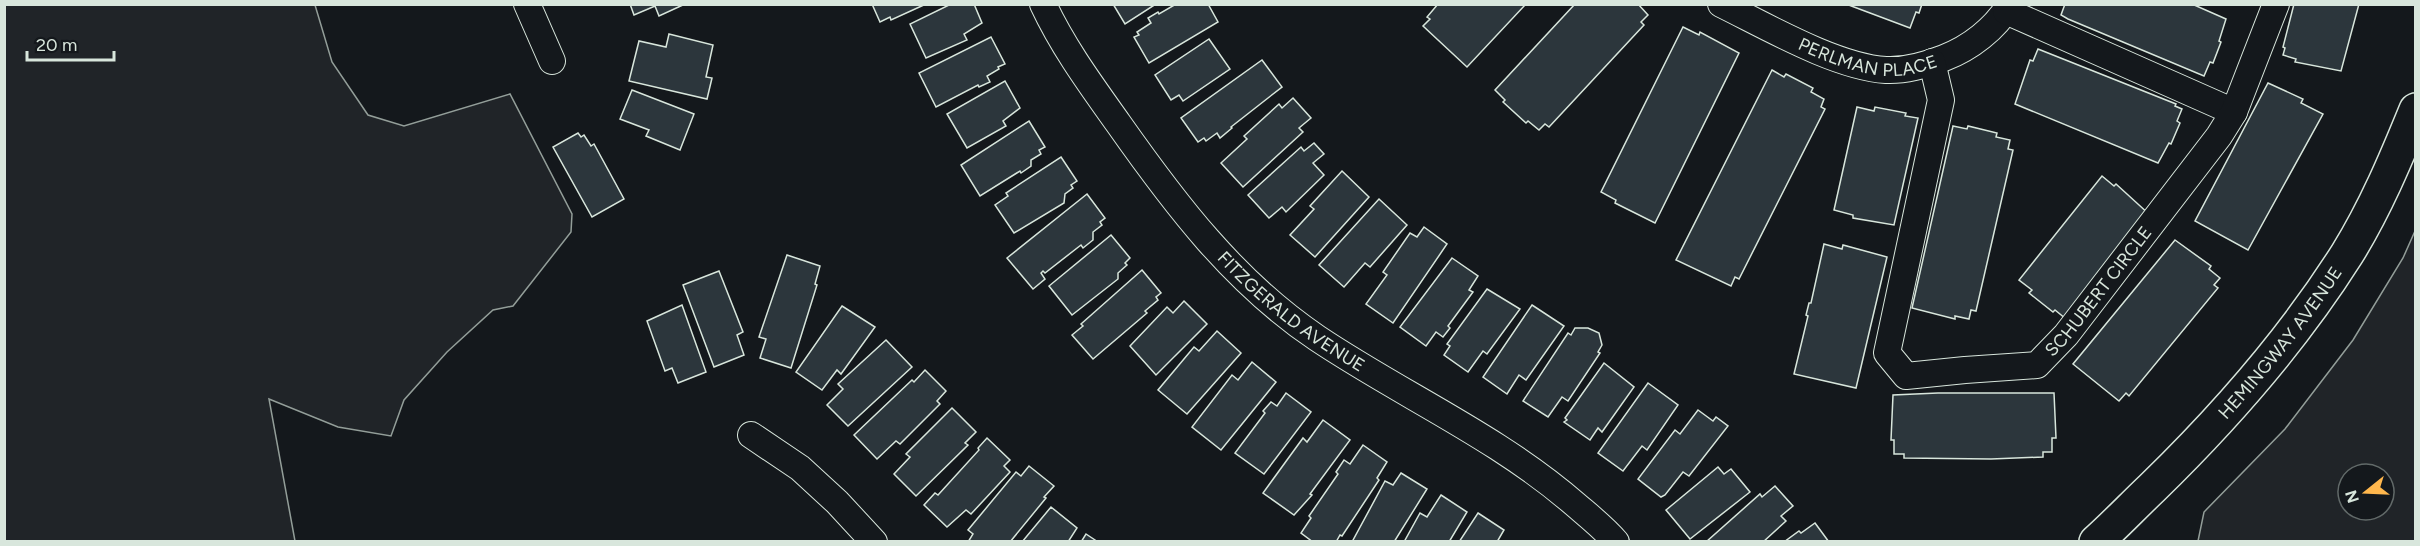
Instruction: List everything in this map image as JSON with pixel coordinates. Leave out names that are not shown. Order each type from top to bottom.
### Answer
[{"type":"main road","name":"HEMINGWAY AVENUE","points":[[2096,542],[2193,448],[2257,378],[2300,323],[2348,253],[2394,165],[2415,110]]},
{"type":"street","points":[[527,4],[552,62]]},
{"type":"street","name":"FITZGERALD AVENUE","points":[[1043,4],[1082,72],[1183,211],[1222,259],[1265,299],[1317,338],[1486,440],[1550,482],[1616,542]]},
{"type":"street","name":"PERLMAN PLACE","points":[[1721,4],[1832,56],[1861,66],[1886,70],[1905,69],[1932,63],[1959,52],[1987,32],[2008,8],[2234,112]]},
{"type":"street","name":"SCHUBERT CIRCLE","points":[[1932,63],[1941,100],[1887,353],[1906,376],[2037,365],[2066,335],[2219,136],[2234,112],[2276,4]]},
{"type":"street","points":[[751,435],[800,468],[837,502],[874,542]]},
{"type":"shaded area","points":[[4,5],[315,5],[332,62],[368,115],[404,126],[510,94],[572,214],[571,232],[513,306],[493,310],[447,352],[404,400],[391,436],[338,427],[269,399],[295,541],[5,541]]},
{"type":"shaded area","points":[[2415,231],[2415,541],[2198,541],[2204,512],[2285,429],[2353,340],[2403,258]]},
{"type":"building","points":[[630,4],[685,4],[659,16],[655,6],[634,15]]},
{"type":"building","points":[[872,4],[926,4],[891,20],[890,17],[880,22]]},
{"type":"building","points":[[951,4],[974,4],[982,23],[964,34],[967,40],[926,58],[910,24]]},
{"type":"building","points":[[1113,4],[1156,4],[1125,24]]},
{"type":"building","points":[[1176,4],[1208,4],[1218,22],[1149,63],[1134,37],[1139,35],[1137,32],[1151,23],[1148,18]]},
{"type":"building","points":[[1438,4],[1526,4],[1467,67],[1423,26],[1430,19],[1427,17]]},
{"type":"building","points":[[1575,4],[1638,4],[1648,15],[1641,22],[1644,25],[1549,127],[1545,124],[1539,130],[1528,121],[1526,123],[1503,102],[1505,100],[1495,90]]},
{"type":"building","points":[[1846,4],[1922,4],[1910,28]]},
{"type":"building","points":[[2065,4],[2192,4],[2226,19],[2213,63],[2210,62],[2204,76],[2068,19],[2061,15]]},
{"type":"building","points":[[2294,4],[2359,4],[2341,71],[2295,62],[2296,59],[2283,55]]},
{"type":"building","points":[[1683,27],[1699,35],[1700,32],[1739,53],[1655,223],[1615,203],[1616,200],[1601,192]]},
{"type":"building","points":[[669,34],[713,45],[706,77],[712,78],[707,99],[629,81],[639,41],[666,47]]},
{"type":"building","points":[[991,37],[1005,64],[987,76],[990,82],[979,87],[978,85],[936,107],[919,73]]},
{"type":"building","points":[[1209,39],[1230,69],[1183,101],[1179,95],[1171,100],[1155,75]]},
{"type":"building","points":[[2038,49],[2176,104],[2175,106],[2182,109],[2177,121],[2180,123],[2171,144],[2169,143],[2158,163],[2015,104],[2030,60],[2033,61]]},
{"type":"building","points":[[1262,60],[1282,87],[1220,138],[1217,133],[1206,141],[1204,138],[1198,142],[1181,118]]},
{"type":"building","points":[[1772,70],[1784,77],[1786,74],[1813,88],[1811,92],[1824,99],[1821,107],[1825,109],[1739,279],[1735,277],[1731,286],[1676,260]]},
{"type":"building","points":[[1005,81],[1020,108],[1003,121],[1006,126],[967,148],[947,114]]},
{"type":"building","points":[[2268,83],[2303,99],[2301,103],[2323,114],[2248,250],[2195,221]]},
{"type":"building","points":[[632,90],[694,114],[680,150],[646,136],[649,130],[620,119]]},
{"type":"building","points":[[1293,98],[1311,118],[1299,128],[1303,132],[1243,187],[1221,163],[1247,139],[1244,136],[1279,104],[1282,108]]},
{"type":"building","points":[[1857,107],[1874,111],[1875,107],[1906,113],[1905,116],[1918,118],[1894,225],[1853,218],[1853,215],[1834,210]]},
{"type":"building","points":[[1029,121],[1045,147],[1039,150],[1041,154],[1031,160],[1031,166],[1021,173],[1020,171],[980,196],[961,165]]},
{"type":"building","points":[[1953,126],[1967,129],[1968,126],[1997,133],[1996,137],[2010,140],[2008,149],[2013,150],[1976,311],[1971,310],[1969,319],[1955,316],[1955,319],[1912,308]]},
{"type":"building","points":[[578,133],[581,137],[584,135],[591,146],[594,144],[624,199],[592,217],[553,147]]},
{"type":"building","points":[[1314,143],[1324,154],[1313,163],[1324,175],[1286,212],[1282,207],[1269,218],[1248,195],[1301,147],[1304,151]]},
{"type":"building","points":[[1061,157],[1077,181],[1071,185],[1073,188],[1065,194],[1064,203],[1014,233],[995,205],[1008,196],[1006,193]]},
{"type":"building","points":[[1342,171],[1369,197],[1315,257],[1290,235],[1314,209],[1310,206]]},
{"type":"building","points":[[2102,176],[2114,186],[2116,184],[2150,215],[2066,319],[2029,293],[2032,290],[2019,280]]},
{"type":"building","points":[[1087,194],[1105,218],[1100,222],[1102,225],[1093,232],[1093,240],[1083,248],[1081,245],[1045,273],[1043,271],[1041,273],[1045,279],[1033,289],[1007,258]]},
{"type":"building","points":[[1379,199],[1407,225],[1370,267],[1365,263],[1344,287],[1319,265]]},
{"type":"building","points":[[1424,227],[1447,244],[1393,323],[1366,304],[1387,275],[1383,272],[1410,233],[1417,237]]},
{"type":"building","points":[[1111,235],[1130,258],[1125,263],[1127,265],[1118,273],[1118,279],[1072,315],[1049,286]]},
{"type":"building","points":[[2175,240],[2211,266],[2209,269],[2220,278],[2214,285],[2218,288],[2129,396],[2126,393],[2119,401],[2073,364]]},
{"type":"building","points":[[1824,244],[1842,249],[1843,245],[1887,257],[1856,388],[1794,374]]},
{"type":"building","points":[[787,255],[820,266],[815,284],[817,285],[791,368],[760,358],[766,339],[759,337]]},
{"type":"building","points":[[1452,258],[1478,276],[1469,290],[1473,292],[1448,326],[1450,328],[1443,337],[1436,332],[1426,346],[1400,327]]},
{"type":"building","points":[[1142,270],[1161,293],[1156,297],[1158,300],[1145,311],[1147,313],[1093,359],[1072,335],[1083,326],[1081,324]]},
{"type":"building","points":[[719,271],[743,332],[737,335],[744,355],[714,367],[683,285]]},
{"type":"building","points":[[1487,289],[1520,309],[1487,354],[1483,351],[1468,372],[1444,355],[1450,346],[1447,344]]},
{"type":"building","points":[[1184,301],[1207,324],[1156,375],[1130,346],[1167,307],[1173,313]]},
{"type":"building","points":[[682,305],[706,372],[678,383],[672,368],[665,371],[647,321]]},
{"type":"building","points":[[1532,305],[1564,326],[1526,380],[1519,375],[1507,394],[1483,377]]},
{"type":"building","points":[[842,306],[875,327],[841,374],[837,370],[822,390],[796,372]]},
{"type":"building","points":[[1575,328],[1588,328],[1599,333],[1602,345],[1598,352],[1600,353],[1568,401],[1562,397],[1548,417],[1523,401],[1568,333],[1571,335]]},
{"type":"building","points":[[1217,331],[1241,353],[1187,414],[1158,390],[1194,347],[1199,351]]},
{"type":"building","points":[[886,340],[912,367],[848,426],[827,405],[843,389],[838,384]]},
{"type":"building","points":[[1252,362],[1276,382],[1221,450],[1192,427],[1232,375],[1238,380]]},
{"type":"building","points":[[1604,363],[1634,387],[1602,432],[1598,428],[1590,440],[1564,422]]},
{"type":"building","points":[[925,370],[946,391],[937,401],[940,404],[900,444],[896,441],[877,459],[854,435]]},
{"type":"building","points":[[1648,383],[1678,405],[1647,450],[1642,446],[1623,471],[1598,453]]},
{"type":"building","points":[[1286,393],[1311,412],[1264,474],[1235,453],[1265,413],[1263,411],[1271,402],[1277,406]]},
{"type":"building","points":[[2054,393],[2056,438],[2052,438],[2052,452],[2043,452],[2043,457],[1991,459],[1904,458],[1904,454],[1894,454],[1894,440],[1891,440],[1893,395]]},
{"type":"building","points":[[952,408],[976,432],[965,443],[968,445],[916,496],[894,474],[910,457],[906,454]]},
{"type":"building","points":[[1698,410],[1713,421],[1716,417],[1728,426],[1689,476],[1683,472],[1661,497],[1638,479],[1675,430],[1680,434]]},
{"type":"building","points":[[1323,420],[1350,440],[1310,494],[1312,495],[1294,515],[1263,493],[1303,438],[1307,442]]},
{"type":"building","points":[[987,438],[1010,460],[1004,466],[1010,472],[971,514],[966,510],[947,527],[924,505],[935,493],[938,495]]},
{"type":"building","points":[[1363,445],[1387,462],[1377,478],[1379,480],[1336,542],[1313,542],[1301,533],[1311,518],[1309,516],[1338,474],[1336,472],[1344,460],[1350,464]]},
{"type":"building","points":[[1029,466],[1054,486],[1044,497],[1046,498],[1010,542],[968,542],[973,534],[968,530],[1016,472],[1021,476]]},
{"type":"building","points":[[1718,467],[1724,474],[1731,469],[1750,492],[1690,539],[1666,510]]},
{"type":"building","points":[[1401,473],[1427,489],[1394,542],[1352,542],[1385,481],[1393,485]]},
{"type":"building","points":[[1775,486],[1793,506],[1781,516],[1786,521],[1763,542],[1706,542],[1760,494],[1762,497]]},
{"type":"building","points":[[1441,495],[1467,512],[1449,542],[1404,542],[1420,513],[1427,517]]},
{"type":"building","points":[[1051,507],[1077,528],[1068,542],[1022,542]]},
{"type":"building","points":[[1478,513],[1504,530],[1497,542],[1459,542]]},
{"type":"building","points":[[1815,523],[1829,542],[1784,542],[1799,531],[1801,533]]},
{"type":"building","points":[[1086,534],[1098,542],[1081,542]]}]
